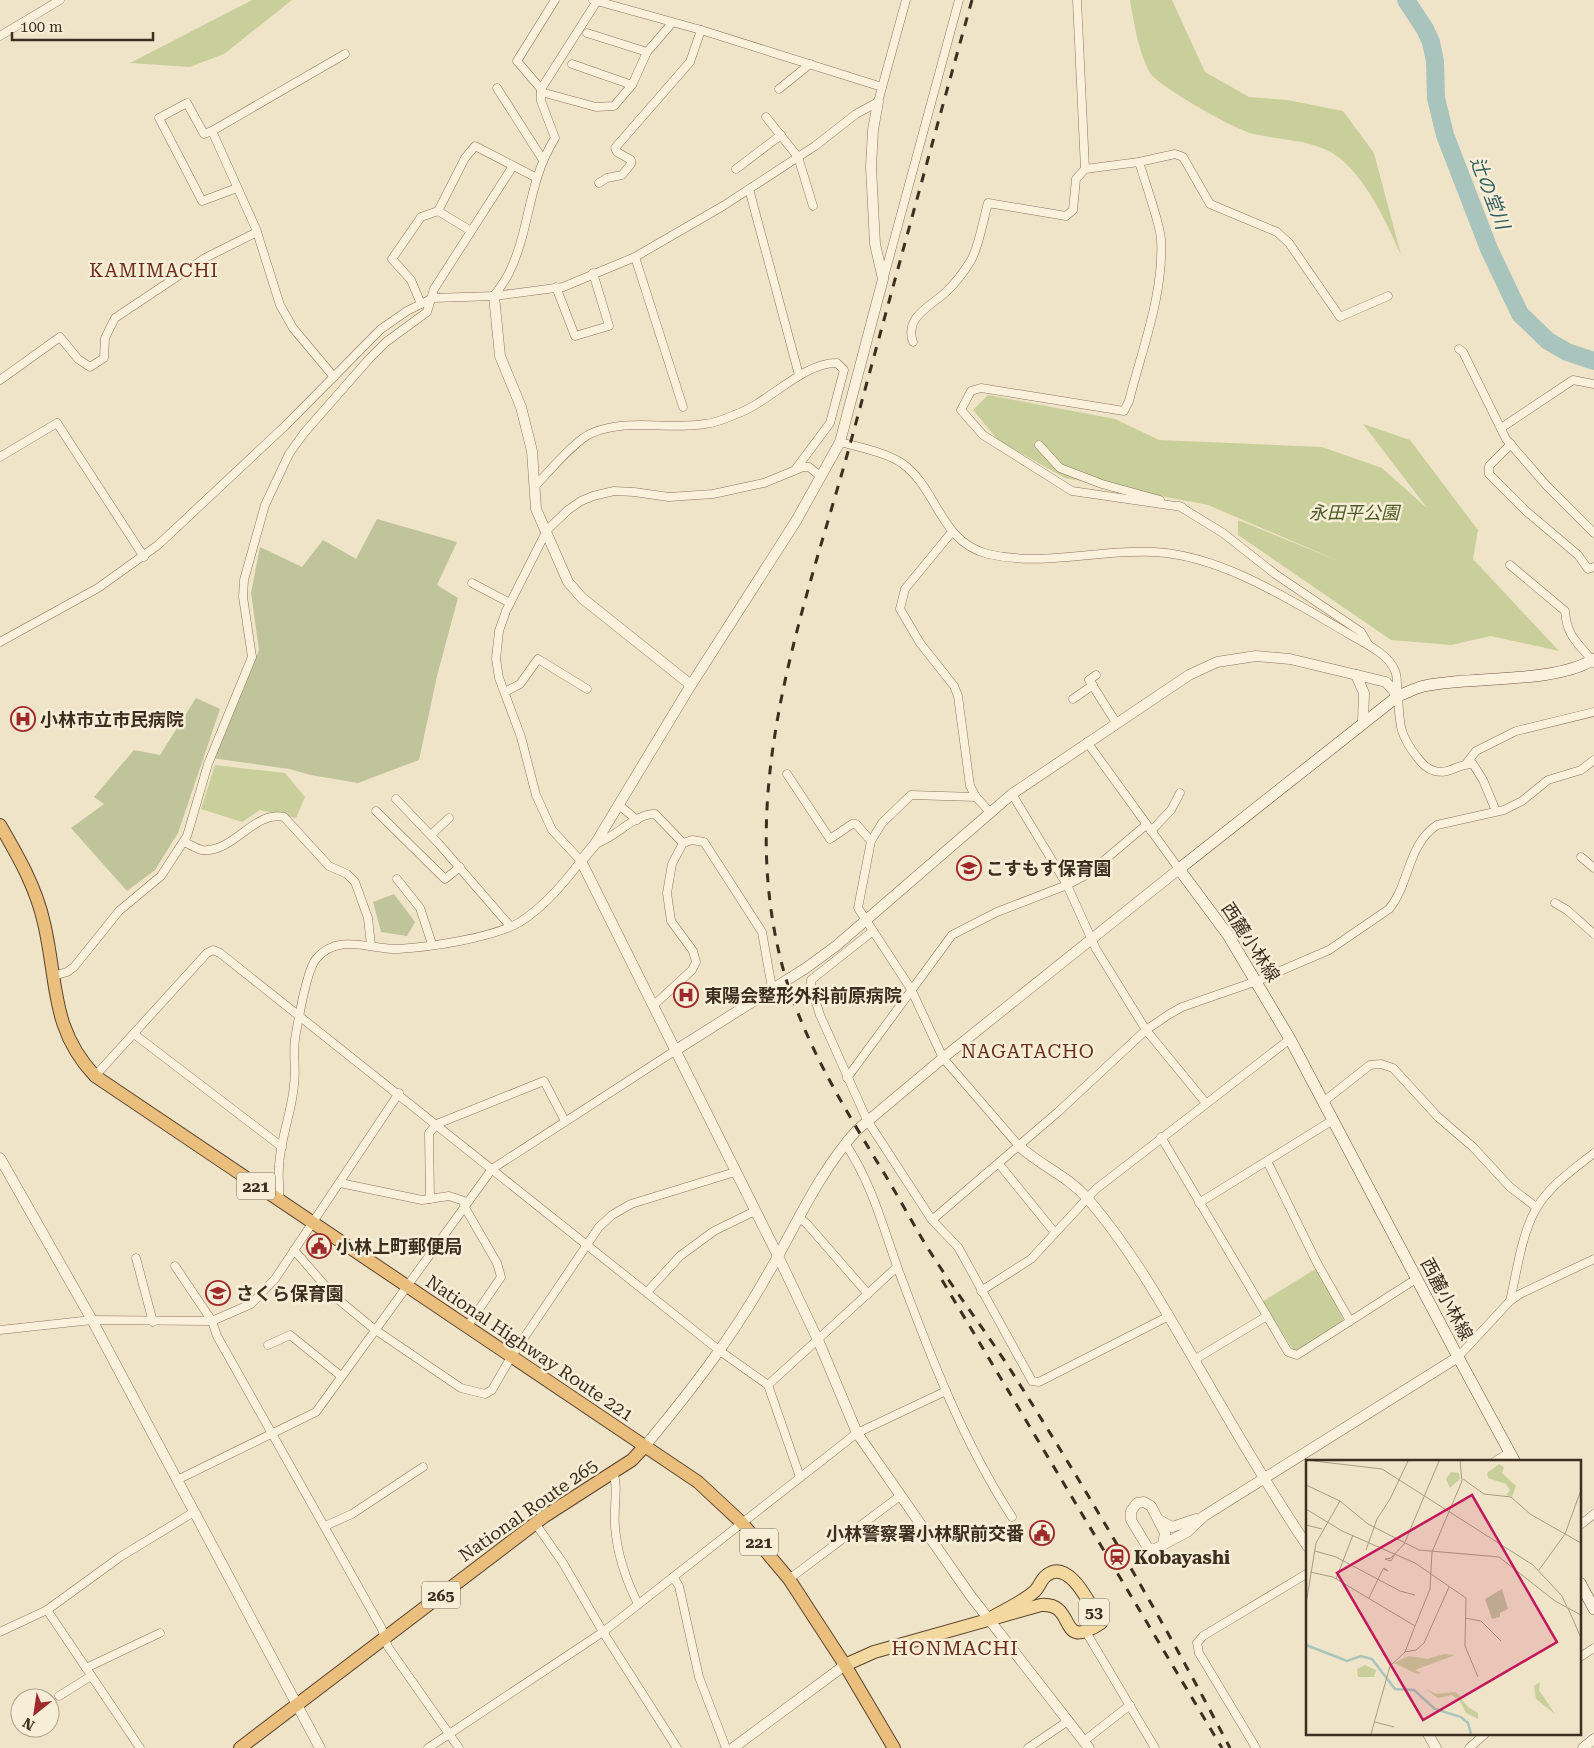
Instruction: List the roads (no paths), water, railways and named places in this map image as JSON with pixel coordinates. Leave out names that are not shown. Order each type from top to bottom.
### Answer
[{"type":"highway","name":"National Highway Route 221","points":[[0,825],[22,863],[36,895],[44,923],[64,1030],[76,1054],[95,1076],[698,1482],[742,1523],[789,1579],[845,1665],[894,1748]]},
{"type":"highway","name":"National Route 265","points":[[240,1748],[535,1523],[632,1460],[645,1446]]},
{"type":"main road","points":[[1179,869],[1398,696],[1424,686],[1543,674],[1578,667],[1593,661]]},
{"type":"main road","name":"西麓小林線","points":[[1179,869],[1228,935],[1290,1039],[1512,1457]]},
{"type":"main road","name":"53","points":[[845,1665],[874,1652],[989,1619],[1050,1604],[1057,1607],[1074,1632],[1086,1632],[1101,1622],[1074,1579],[1062,1572],[1048,1574],[1035,1591],[989,1619]]},
{"type":"main road","points":[[1582,1587],[1594,1609]]},
{"type":"street","points":[[0,36],[60,0]]},
{"type":"street","points":[[555,0],[517,61],[541,91],[596,107],[614,106],[632,85],[647,52],[672,23]]},
{"type":"street","points":[[883,279],[875,244],[871,167],[873,130],[878,102],[906,0]]},
{"type":"street","points":[[278,1200],[278,1166],[293,1095],[295,1040],[308,976],[316,959],[331,947],[352,943],[397,949],[473,938],[510,926],[537,909],[557,891],[595,844],[691,685],[796,521],[840,442],[959,0]]},
{"type":"street","points":[[1077,0],[1085,169]]},
{"type":"street","points":[[691,685],[582,598],[568,582],[547,530],[536,509],[532,451],[523,416],[500,356],[494,296],[509,274],[520,243],[535,178],[555,138],[541,101],[541,91],[595,1],[701,30],[882,87]]},
{"type":"street","points":[[599,183],[607,178],[622,175],[631,164],[631,160],[617,152],[615,148],[690,62],[701,30]]},
{"type":"street","points":[[587,33],[647,52]]},
{"type":"street","points":[[237,188],[202,201],[159,118],[186,103],[204,134],[345,54]]},
{"type":"street","points":[[572,64],[632,85]]},
{"type":"street","points":[[779,89],[810,64]]},
{"type":"street","points":[[497,88],[543,160]]},
{"type":"street","points":[[0,642],[98,588],[144,557],[180,525],[334,377],[381,329],[421,304],[433,298],[494,296],[563,287],[635,257],[798,157],[856,114],[878,102]]},
{"type":"street","points":[[766,116],[798,157],[813,206]]},
{"type":"street","points":[[212,131],[257,232],[280,305],[293,328],[334,377]]},
{"type":"street","points":[[736,169],[781,135]]},
{"type":"street","points":[[421,304],[411,280],[392,259],[421,217],[438,211],[465,158],[475,146],[535,178]]},
{"type":"street","points":[[913,342],[912,326],[920,311],[944,294],[959,279],[972,260],[988,203],[1066,216],[1073,210],[1076,179],[1085,169],[1139,162],[1175,154],[1183,157],[1210,204],[1277,232],[1289,243],[1340,317],[1388,296]]},
{"type":"street","points":[[1139,162],[1161,238],[1158,278],[1152,317],[1129,401],[1124,411],[981,388],[972,391],[961,410],[983,435],[1072,491],[1182,507]]},
{"type":"street","points":[[53,976],[67,972],[74,967],[119,911],[161,876],[184,842],[208,764],[252,657],[243,596],[244,580],[265,505],[273,486],[299,440],[348,380],[386,342],[427,312],[434,290],[512,166]]},
{"type":"street","points":[[749,188],[799,375]]},
{"type":"street","points":[[438,211],[472,231]]},
{"type":"street","points":[[0,380],[60,338],[78,359],[90,367],[104,358],[105,338],[115,318],[205,258],[257,232]]},
{"type":"street","points":[[635,257],[683,407]]},
{"type":"street","points":[[556,288],[575,336],[609,326],[593,273]]},
{"type":"street","points":[[1459,349],[1463,352],[1511,444],[1546,485],[1594,533]]},
{"type":"street","points":[[534,487],[591,433],[630,424],[705,424],[753,408],[788,385],[799,375],[828,363],[837,363],[844,370],[830,423],[794,471]]},
{"type":"street","points":[[1501,428],[1573,380],[1594,384]]},
{"type":"street","points":[[0,458],[52,423],[57,423],[144,557]]},
{"type":"street","points":[[840,442],[882,454],[902,463],[924,487],[952,533],[986,554],[1029,559],[1154,552],[1192,558],[1235,573],[1303,607],[1381,654],[1395,670],[1399,723],[1404,738],[1424,766],[1441,772],[1451,771],[1466,764],[1473,764],[1483,780],[1496,811]]},
{"type":"street","points":[[1511,444],[1489,466],[1489,474],[1526,511],[1578,555],[1588,569],[1594,568]]},
{"type":"street","points":[[1039,445],[1060,468],[1102,484],[1182,507],[1223,533],[1275,574],[1361,632],[1369,646]]},
{"type":"street","points":[[820,476],[809,468],[794,471],[757,485],[713,494],[670,497],[614,491],[581,501],[547,530],[510,603],[499,631],[496,659],[504,692],[521,737],[536,795],[552,830],[581,861],[654,1005],[818,1340],[857,1433],[989,1619],[1086,1745],[1130,1705]]},
{"type":"street","points":[[952,533],[905,589],[900,609],[920,643],[954,686],[958,696],[970,786],[976,797],[989,811]]},
{"type":"street","points":[[1510,565],[1565,611],[1566,626],[1570,634],[1593,661]]},
{"type":"street","points":[[472,583],[510,603]]},
{"type":"street","points":[[177,1480],[316,1412],[374,1329],[408,1287],[492,1169],[806,968],[866,920],[989,811],[1087,742],[1189,675],[1218,662],[1256,656],[1281,658],[1386,682],[1398,696]]},
{"type":"street","points":[[504,692],[520,684],[538,659],[587,689]]},
{"type":"street","points":[[1096,675],[1089,680],[1117,724]]},
{"type":"street","points":[[1356,675],[1364,693],[1364,722]]},
{"type":"street","points":[[1073,699],[1093,686]]},
{"type":"street","points":[[1466,764],[1476,751],[1516,731],[1594,712]]},
{"type":"street","points":[[645,1446],[720,1351],[845,1143],[867,1120],[1179,869],[1087,742]]},
{"type":"street","points":[[932,1220],[999,1164],[1146,1030],[1182,1007],[1257,981],[1338,946],[1389,908],[1395,899],[1415,851],[1429,830],[1437,825],[1496,811],[1522,802],[1548,780],[1581,770],[1594,760]]},
{"type":"street","points":[[787,774],[830,839],[852,824],[856,824],[871,841]]},
{"type":"street","points":[[1012,794],[1068,885],[1092,940],[1146,1030],[1205,1102]]},
{"type":"street","points":[[846,1078],[952,935],[964,927],[997,912],[1068,885],[1088,874],[1171,810],[1180,794]]},
{"type":"street","points":[[976,797],[911,795],[882,823],[871,841],[858,908],[911,989],[943,1058],[1029,1156],[1067,1178],[1087,1198],[1133,1259],[1170,1316],[1264,1480],[1306,1544]]},
{"type":"street","points":[[396,799],[432,835],[510,926]]},
{"type":"street","points":[[619,805],[637,820]]},
{"type":"street","points":[[376,811],[445,879],[460,867]]},
{"type":"street","points":[[595,844],[607,840],[645,814],[655,814],[683,843]]},
{"type":"street","points":[[184,842],[202,850],[220,846],[265,818],[276,815],[284,817],[329,866],[347,874],[356,882],[368,918],[371,945]]},
{"type":"street","points":[[432,835],[449,818]]},
{"type":"street","points":[[654,1005],[692,970],[696,962],[693,951],[671,921],[667,893],[672,864],[683,843],[692,840],[704,842],[762,932],[772,988]]},
{"type":"street","points":[[1581,858],[1594,868]]},
{"type":"street","points":[[397,879],[420,908],[432,944]]},
{"type":"street","points":[[1555,903],[1567,910],[1594,934]]},
{"type":"street","points":[[874,931],[811,980],[811,987],[820,1014],[846,1078],[867,1120],[932,1220],[958,1247],[1031,1379],[1036,1383],[1170,1316]]},
{"type":"street","points":[[95,1076],[207,953],[213,950],[220,953],[399,1093],[720,1351],[768,1385],[800,1477]]},
{"type":"street","points":[[134,1034],[282,1147]]},
{"type":"street","points":[[981,1291],[1031,1259],[1096,1189],[1205,1102],[1290,1039]]},
{"type":"street","points":[[1323,1102],[1370,1066],[1381,1064],[1393,1068],[1438,1117],[1473,1147],[1510,1187],[1536,1207]]},
{"type":"street","points":[[430,1199],[429,1133],[437,1124],[544,1081],[565,1121]]},
{"type":"street","points":[[0,1330],[92,1320],[212,1321],[251,1304],[275,1279],[399,1093]]},
{"type":"street","points":[[1199,1203],[1333,1120]]},
{"type":"street","points":[[1161,1137],[1288,1352],[1293,1355],[1300,1353],[1416,1279]]},
{"type":"street","points":[[845,1143],[861,1168],[871,1189],[898,1267],[946,1391],[982,1469],[1012,1517]]},
{"type":"street","points":[[1510,1302],[1527,1230],[1536,1207],[1560,1181],[1594,1152]]},
{"type":"street","points":[[0,1158],[92,1320],[320,1748]]},
{"type":"street","points":[[1267,1162],[1317,1263],[1350,1321]]},
{"type":"street","points":[[999,1164],[1055,1233]]},
{"type":"street","points":[[294,1250],[334,1296],[374,1329],[460,1388],[485,1394],[492,1390],[599,1227],[612,1215],[631,1204],[735,1172]]},
{"type":"street","points":[[340,1182],[422,1200],[449,1196],[466,1204],[497,1263],[501,1277],[467,1327]]},
{"type":"street","points":[[647,1292],[680,1256],[714,1231],[755,1211]]},
{"type":"street","points":[[800,1218],[868,1294]]},
{"type":"street","points":[[136,1258],[153,1322]]},
{"type":"street","points":[[1158,1519],[1168,1525],[1177,1526],[1204,1516],[1458,1357],[1510,1302],[1520,1294],[1594,1259]]},
{"type":"street","points":[[175,1266],[212,1321],[217,1336],[382,1629],[384,1638],[459,1748]]},
{"type":"street","points":[[768,1385],[898,1267]]},
{"type":"street","points":[[1194,1360],[1267,1316]]},
{"type":"street","points":[[268,1345],[290,1335],[341,1376]]},
{"type":"street","points":[[428,1748],[604,1632],[857,1433],[946,1391]]},
{"type":"street","points":[[325,1526],[352,1514],[423,1467]]},
{"type":"street","points":[[613,1473],[616,1480],[613,1504],[618,1544],[625,1578],[638,1604]]},
{"type":"street","points":[[789,1579],[900,1496]]},
{"type":"street","points":[[1163,1544],[1165,1533],[1151,1506],[1144,1502],[1134,1505],[1130,1516],[1148,1548],[1153,1550],[1186,1532],[1204,1516]]},
{"type":"street","points":[[0,1632],[47,1610],[120,1557],[194,1512]]},
{"type":"street","points":[[1582,1523],[1594,1514]]},
{"type":"street","points":[[535,1523],[563,1563],[677,1748]]},
{"type":"street","points":[[1256,1748],[1199,1654],[1198,1643],[1203,1636],[1306,1575]]},
{"type":"street","points":[[673,1577],[678,1586],[699,1677],[726,1748]]},
{"type":"street","points":[[47,1610],[140,1748]]},
{"type":"street","points":[[1086,1632],[1155,1748]]},
{"type":"street","points":[[86,1668],[160,1633]]},
{"type":"street","points":[[1582,1656],[1594,1648]]},
{"type":"street","points":[[733,1748],[845,1665]]},
{"type":"street","points":[[60,1695],[92,1676]]},
{"type":"street","points":[[1028,1748],[1068,1721]]},
{"type":"street","points":[[1429,1736],[1436,1748]]},
{"type":"street","points":[[1469,1748],[1483,1736]]},
{"type":"waterway","name":"辻の堂川","points":[[1406,0],[1431,42],[1435,61],[1436,98],[1445,135],[1489,249],[1520,314],[1548,341],[1567,352],[1594,361]]},
{"type":"railway","points":[[972,0],[795,637],[780,704],[770,770],[766,837],[770,904],[784,972],[792,997],[812,1045],[836,1092],[924,1242],[1010,1369],[1068,1462],[1151,1603],[1230,1748]]},
{"type":"railway","points":[[942,1280],[1222,1748]]},
{"type":"place","name":"小林市立市民病院","points":[[23,719]]},
{"type":"place","name":"こすもす保育園","points":[[969,868]]},
{"type":"place","name":"東陽会整形外科前原病院","points":[[686,995]]},
{"type":"place","name":"小林上町郵便局","points":[[319,1246]]},
{"type":"place","name":"さくら保育園","points":[[218,1293]]},
{"type":"place","name":"小林警察署小林駅前交番","points":[[1042,1533]]},
{"type":"place","name":"Kobayashi","points":[[1117,1557]]},
{"type":"district","name":"KAMIMACHI","points":[[154,270]]},
{"type":"district","name":"NAGATACHO","points":[[1028,1051]]},
{"type":"district","name":"HONMACHI","points":[[955,1648]]},
{"type":"park label","name":"永田平公園","points":[[1354,512]]}]
